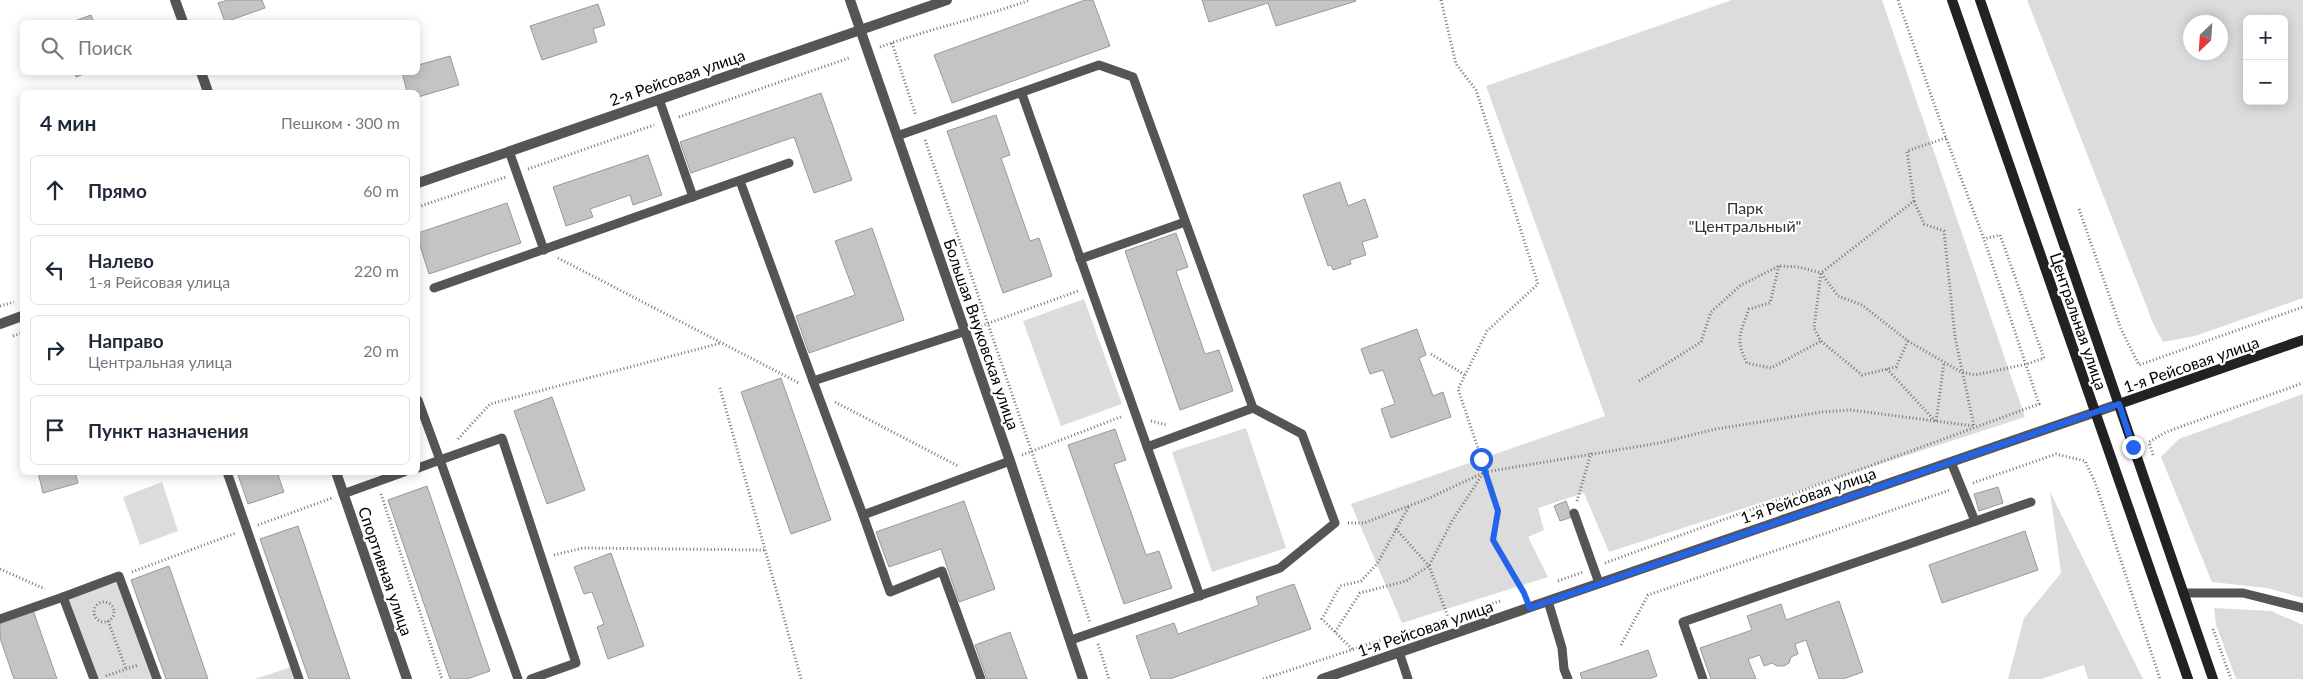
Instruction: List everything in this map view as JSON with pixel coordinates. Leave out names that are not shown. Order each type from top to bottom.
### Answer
[{"type":"main road","name":"Центральная улица","points":[[1952,0],[2188,679]]},
{"type":"main road","name":"Центральная улица","points":[[1980,0],[2212,679]]},
{"type":"main road","name":"1-я Рейсовая улица","points":[[2119,404],[2303,340]]},
{"type":"street","points":[[175,0],[182,20]]},
{"type":"street","name":"Большая Внуковская улица","points":[[850,0],[966,331],[1083,679]]},
{"type":"street","name":"2-я Рейсовая улица","points":[[420,182],[947,0]]},
{"type":"street","points":[[202,75],[207,90]]},
{"type":"street","points":[[0,324],[20,317]]},
{"type":"street","name":"1-я Рейсовая улица","points":[[1322,679],[2119,404]]},
{"type":"street","name":"Спортивная улица","points":[[337,475],[407,679]]},
{"type":"lane","points":[[897,136],[1022,94],[1098,65],[1133,77],[1253,408],[1302,434],[1335,523],[1280,568],[1071,640]]},
{"type":"lane","points":[[1022,94],[1200,596]]},
{"type":"lane","points":[[659,99],[693,198]]},
{"type":"lane","points":[[509,152],[544,250]]},
{"type":"lane","points":[[434,288],[789,163]]},
{"type":"lane","points":[[740,181],[890,592],[942,571],[981,679]]},
{"type":"lane","points":[[1080,259],[1184,222]]},
{"type":"lane","points":[[813,381],[966,331]]},
{"type":"lane","points":[[420,405],[518,679]]},
{"type":"lane","points":[[1146,446],[1253,408]]},
{"type":"lane","points":[[420,467],[502,438],[576,663],[530,679]]},
{"type":"lane","points":[[863,515],[1010,461]]},
{"type":"lane","points":[[1951,462],[1976,521]]},
{"type":"lane","points":[[228,475],[299,679]]},
{"type":"lane","points":[[344,494],[396,475]]},
{"type":"lane","points":[[1703,679],[1683,622],[2031,502]]},
{"type":"lane","points":[[1574,513],[1599,583]]},
{"type":"lane","points":[[0,619],[119,576],[157,679]]},
{"type":"lane","points":[[2183,593],[2243,592],[2303,608]]},
{"type":"lane","points":[[64,597],[94,679]]},
{"type":"lane","points":[[1548,601],[1562,648],[1568,679]]},
{"type":"lane","points":[[1399,652],[1408,679]]},
{"type":"path","points":[[880,47],[989,15],[1030,0]]},
{"type":"path","points":[[1440,0],[1456,64],[1476,90],[1538,284],[1487,331],[1458,389],[1498,511],[1493,540],[1524,593],[1530,608]]},
{"type":"path","points":[[1557,581],[1974,426],[2039,404],[1984,240],[1898,0]]},
{"type":"path","points":[[892,43],[1110,679]]},
{"type":"path","points":[[420,206],[849,58]]},
{"type":"path","points":[[1946,138],[1907,150],[1914,201],[1924,224],[1944,231],[1955,337],[1974,426]]},
{"type":"path","points":[[1908,342],[1896,367],[1862,375],[1821,341],[1814,328],[1821,272],[1914,201]]},
{"type":"path","points":[[2079,209],[2121,329],[2139,365],[2303,307]]},
{"type":"path","points":[[1639,381],[1701,342],[1711,312],[1741,285],[1779,266],[1799,267],[1821,272],[1838,296],[1862,305],[1908,342],[1961,372],[1975,375],[2027,364],[2044,358],[2000,235],[1984,240]]},
{"type":"path","points":[[544,250],[974,474]]},
{"type":"path","points":[[1779,266],[1770,303],[1749,309],[1740,331],[1739,348],[1747,363],[1771,368],[1821,341]]},
{"type":"path","points":[[966,331],[1089,286]]},
{"type":"path","points":[[440,460],[490,404],[722,343]]},
{"type":"path","points":[[1431,354],[1465,375]]},
{"type":"path","points":[[1936,422],[1944,361]]},
{"type":"path","points":[[1887,369],[1936,422]]},
{"type":"path","points":[[2149,442],[2166,432],[2303,383]]},
{"type":"path","points":[[720,388],[801,679]]},
{"type":"path","points":[[1335,523],[1364,523],[1485,472],[1658,443],[1716,429],[1822,412],[1851,410],[1974,426]]},
{"type":"path","points":[[1136,418],[1192,430]]},
{"type":"path","points":[[1010,461],[1031,450],[1114,420]]},
{"type":"path","points":[[1574,513],[1591,453]]},
{"type":"path","points":[[1621,645],[1648,595],[2056,454],[2085,461],[2095,482],[2160,679]]},
{"type":"path","points":[[1335,632],[1360,593],[1406,581],[1428,566],[1452,521],[1485,472]]},
{"type":"path","points":[[377,482],[442,679]]},
{"type":"path","points":[[119,576],[344,494]]},
{"type":"path","points":[[1352,650],[1322,619],[1340,586],[1361,581],[1377,564],[1410,505]]},
{"type":"path","points":[[1396,529],[1428,566],[1448,617]]},
{"type":"path","points":[[541,558],[583,548],[765,550]]},
{"type":"path","points":[[0,569],[64,597]]},
{"type":"path","points":[[1514,596],[1532,590]]},
{"type":"path","points":[[1264,679],[1505,599]]},
{"type":"path","points":[[99,603],[109,603],[114,609],[113,617],[108,621],[101,622],[94,615],[94,608],[99,603]]},
{"type":"path","points":[[108,621],[126,669]]},
{"type":"path","points":[[104,676],[150,661]]},
{"type":"green space","name":"Парк \"Центральный\"","points":[[1732,0],[1882,0],[2025,417],[1609,552],[1584,493],[1538,508],[1544,530],[1528,537],[1548,577],[1402,623],[1351,504],[1605,416],[1486,86]]},
{"type":"green space","points":[[2027,0],[2303,0],[2303,298],[2195,336],[2163,342],[2153,323]]},
{"type":"green space","points":[[1084,299],[1122,404],[1061,426],[1023,321]]},
{"type":"green space","points":[[2303,394],[2303,598],[2267,588],[2212,582],[2161,457],[2179,439]]},
{"type":"green space","points":[[1246,428],[1286,548],[1212,572],[1172,452]]},
{"type":"green space","points":[[162,482],[178,531],[140,545],[123,497]]},
{"type":"green space","points":[[2050,492],[2143,679],[2088,679],[2084,665],[2041,679],[2008,679],[2024,618],[2061,573]]},
{"type":"green space","points":[[119,576],[157,679],[94,679],[63,597]]},
{"type":"green space","points":[[2214,608],[2271,611],[2303,625],[2303,679],[2236,679],[2216,625]]},
{"type":"green space","points":[[294,666],[299,679],[255,679]]},
{"type":"building","points":[[228,0],[262,0],[265,8],[231,20],[224,20],[218,3]]},
{"type":"building","points":[[1085,0],[1093,0],[1110,46],[952,103],[934,55]]},
{"type":"building","points":[[1202,0],[1356,1],[1276,26],[1268,3],[1209,22]]},
{"type":"building","points":[[598,4],[605,25],[593,29],[597,42],[542,60],[530,26]]},
{"type":"building","points":[[91,15],[93,20],[77,20]]},
{"type":"building","points":[[450,56],[459,85],[420,96],[420,90],[406,90],[403,75],[420,75],[420,64]]},
{"type":"building","points":[[821,93],[852,180],[814,193],[794,137],[691,173],[680,142]]},
{"type":"building","points":[[996,115],[1010,155],[1001,158],[1030,241],[1039,238],[1052,276],[1003,293],[947,131]]},
{"type":"building","points":[[648,155],[662,195],[633,205],[630,195],[590,209],[593,217],[566,226],[553,187]]},
{"type":"building","points":[[1340,182],[1348,206],[1365,199],[1378,237],[1362,242],[1366,255],[1350,260],[1351,264],[1333,270],[1331,265],[1328,266],[1303,195]]},
{"type":"building","points":[[507,203],[521,243],[429,274],[420,245],[420,232]]},
{"type":"building","points":[[872,228],[904,320],[809,353],[796,316],[855,295],[835,241]]},
{"type":"building","points":[[1176,233],[1188,267],[1176,271],[1205,354],[1219,350],[1233,391],[1180,410],[1125,251]]},
{"type":"building","points":[[1417,329],[1426,355],[1419,358],[1433,396],[1443,392],[1451,417],[1391,438],[1381,409],[1395,404],[1383,370],[1370,374],[1361,349]]},
{"type":"building","points":[[781,378],[831,520],[791,534],[741,392]]},
{"type":"building","points":[[552,397],[585,490],[547,504],[514,411]]},
{"type":"building","points":[[1115,429],[1126,460],[1114,464],[1146,555],[1159,551],[1172,588],[1124,604],[1068,445]]},
{"type":"building","points":[[39,475],[76,475],[78,483],[43,493]]},
{"type":"building","points":[[238,475],[278,475],[284,492],[248,504]]},
{"type":"building","points":[[427,486],[490,671],[467,679],[450,679],[388,500]]},
{"type":"building","points":[[1998,487],[2003,503],[1979,511],[1974,494]]},
{"type":"building","points":[[964,501],[995,589],[959,602],[941,549],[889,567],[876,532]]},
{"type":"building","points":[[1566,501],[1572,517],[1560,521],[1554,506]]},
{"type":"building","points":[[298,526],[350,679],[309,679],[260,539]]},
{"type":"building","points":[[2025,531],[2038,570],[1942,603],[1929,565]]},
{"type":"building","points":[[611,553],[644,646],[608,659],[597,627],[604,624],[592,592],[584,594],[574,567]]},
{"type":"building","points":[[169,566],[208,679],[166,679],[131,580]]},
{"type":"building","points":[[1294,584],[1311,629],[1170,679],[1151,679],[1136,636],[1174,623],[1178,634],[1259,605],[1256,597]]},
{"type":"building","points":[[1839,601],[1863,672],[1843,679],[1819,679],[1806,640],[1795,644],[1798,654],[1791,657],[1789,663],[1784,666],[1777,666],[1772,663],[1764,666],[1760,655],[1748,659],[1756,679],[1711,679],[1700,648],[1752,630],[1747,616],[1781,604],[1786,620]]},
{"type":"building","points":[[33,610],[57,679],[14,679],[0,638],[0,622]]},
{"type":"building","points":[[1010,632],[1027,679],[987,679],[975,645]]},
{"type":"building","points":[[1648,650],[1657,676],[1649,679],[1582,679],[1580,673]]},
{"type":"route","points":[[1481,459],[1498,511],[1493,540],[1524,593],[1530,608],[2119,404],[2133,447]]}]
